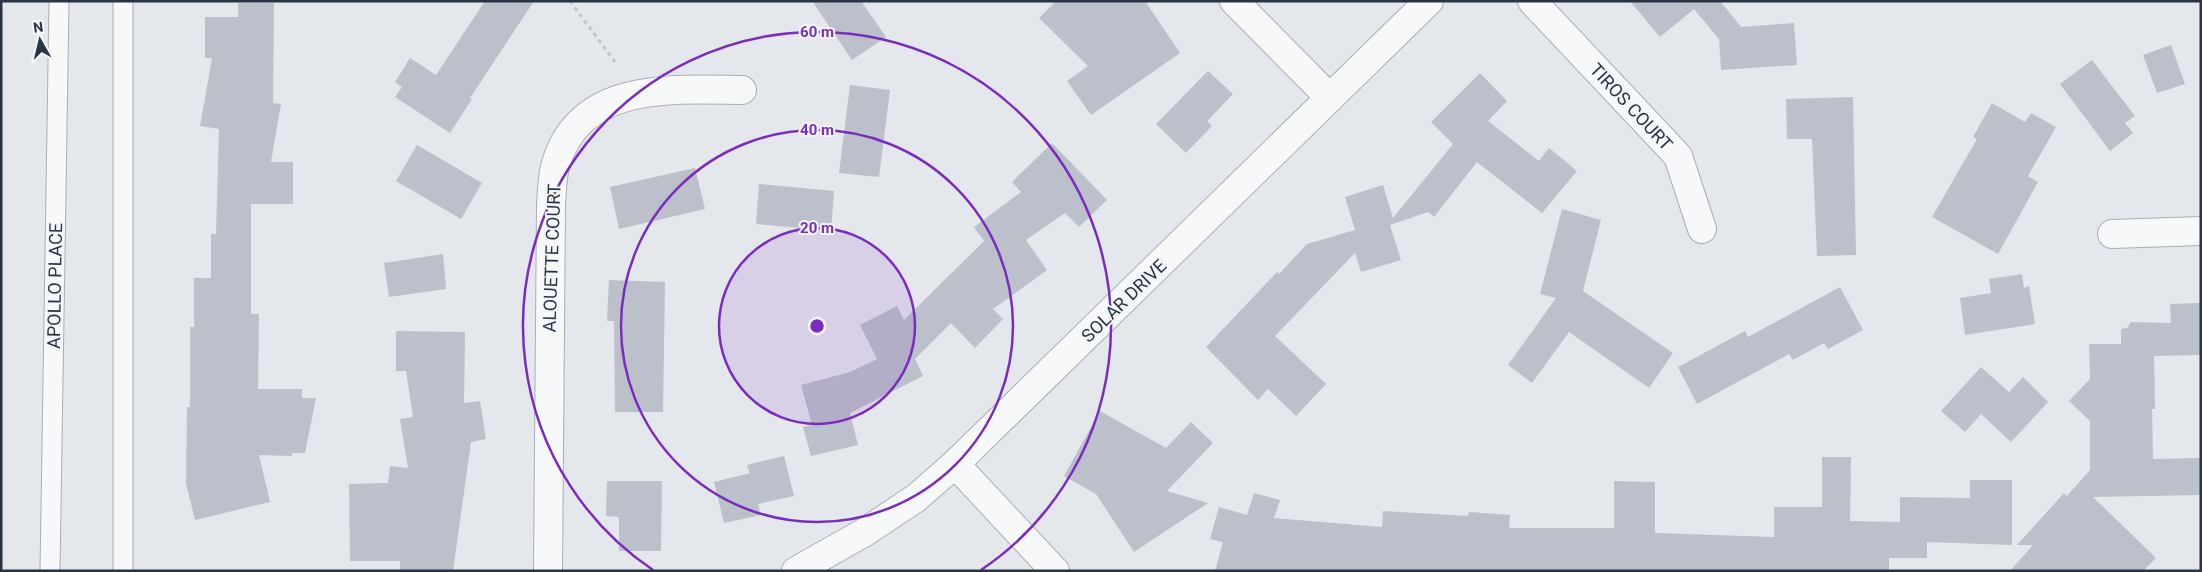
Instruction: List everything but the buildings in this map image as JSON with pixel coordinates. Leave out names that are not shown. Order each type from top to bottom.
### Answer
[{"type":"street","points":[[1234,1],[1330,98]]},
{"type":"street","name":"SOLAR DRIVE","points":[[796,571],[865,532],[916,498],[955,464],[1429,1]]},
{"type":"street","name":"TIROS COURT","points":[[1532,1],[1678,156],[1702,229]]},
{"type":"street","name":"ALOUETTE COURT","points":[[548,571],[551,204],[555,166],[569,135],[591,114],[616,98],[640,93],[681,89],[742,90]]},
{"type":"street","points":[[2112,234],[2201,231]]},
{"type":"street","points":[[955,464],[1055,571]]},
{"type":"lane","name":"APOLLO PLACE","points":[[50,571],[59,1]]},
{"type":"lane","points":[[122,571],[123,1]]},
{"type":"path","points":[[570,1],[615,62]]}]
